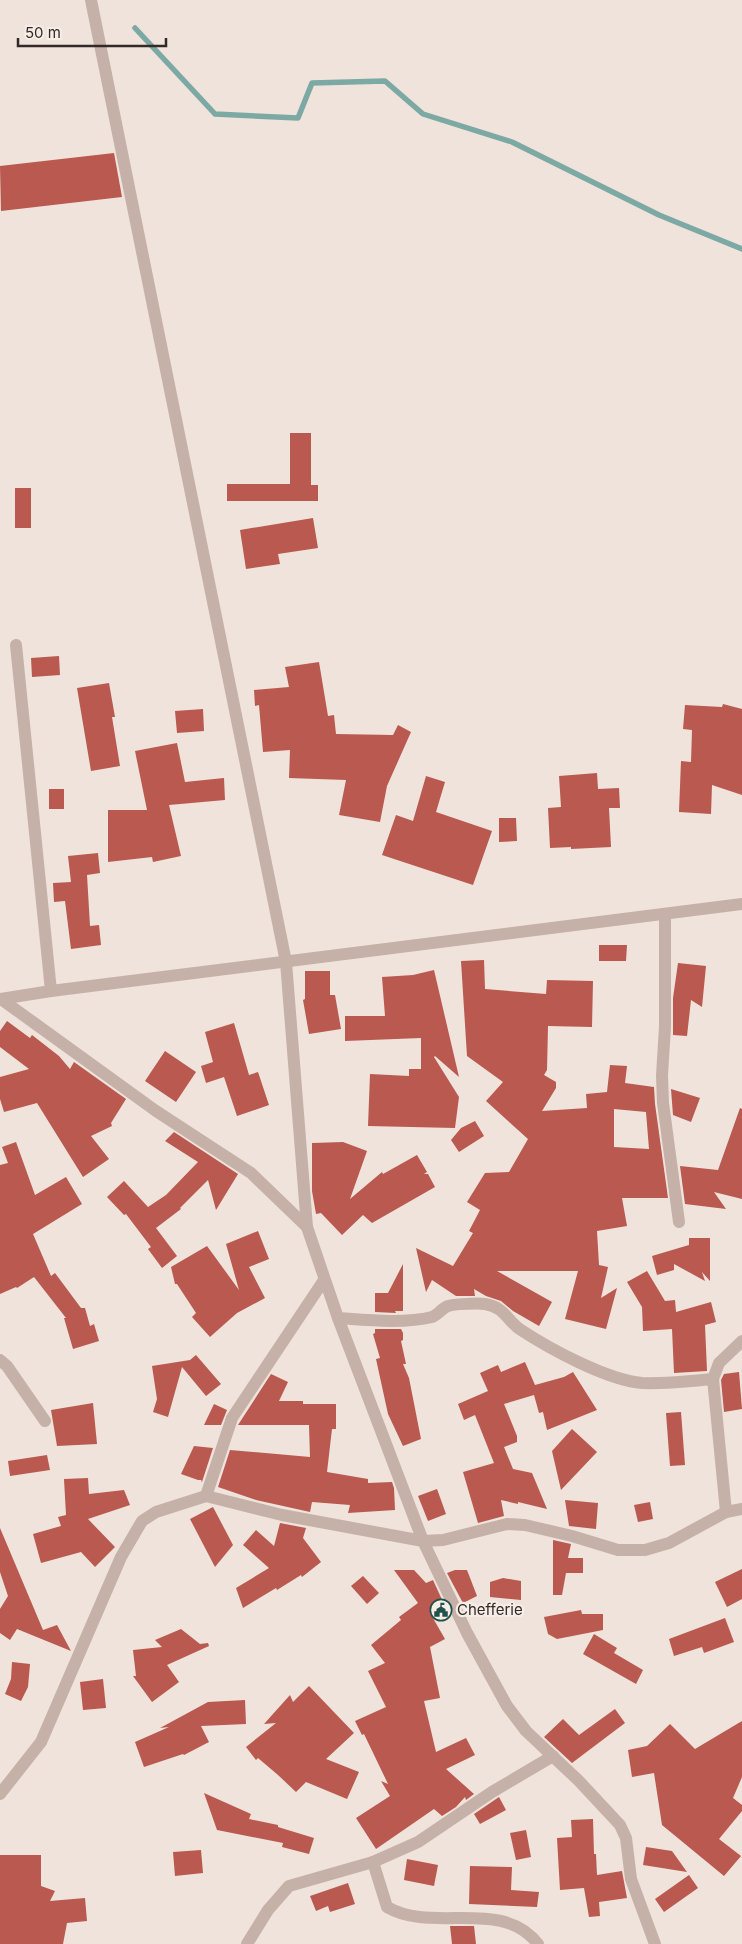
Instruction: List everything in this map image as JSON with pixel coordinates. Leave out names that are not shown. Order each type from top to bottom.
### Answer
[{"type":"street","points":[[91,0],[286,962],[307,1227],[338,1318],[423,1540],[467,1633],[507,1706],[526,1731],[578,1780],[620,1825],[626,1838],[632,1878],[655,1944]]},
{"type":"street","points":[[16,644],[51,991]]},
{"type":"street","points":[[0,999],[742,904]]},
{"type":"street","points":[[665,914],[663,1103],[679,1222]]},
{"type":"street","points":[[0,999],[156,1111],[251,1173],[307,1227]]},
{"type":"street","points":[[206,1496],[232,1418],[324,1280]]},
{"type":"street","points":[[338,1318],[369,1320],[416,1319],[434,1316],[448,1306],[485,1304],[498,1308],[519,1329],[549,1348],[590,1367],[618,1377],[640,1383],[671,1383],[714,1379]]},
{"type":"street","points":[[726,1512],[714,1379],[719,1363],[742,1341]]},
{"type":"street","points":[[0,1360],[7,1366],[45,1421]]},
{"type":"street","points":[[0,1794],[41,1742],[121,1557],[142,1521],[156,1512],[206,1496],[282,1515],[423,1540],[443,1540],[507,1524],[525,1525],[572,1536],[618,1550],[645,1550],[669,1544],[726,1512],[742,1509]]},
{"type":"street","points":[[247,1944],[268,1910],[289,1886],[373,1862],[418,1842],[492,1792],[553,1756]]},
{"type":"street","points":[[373,1862],[387,1907],[398,1913],[415,1918],[491,1919],[510,1923],[527,1932],[538,1944]]},
{"type":"building","points":[[114,153],[122,197],[1,211],[0,166]]},
{"type":"building","points":[[290,433],[311,433],[311,485],[318,485],[318,501],[227,501],[227,484],[290,484]]},
{"type":"building","points":[[15,488],[31,488],[31,528],[15,528]]},
{"type":"building","points":[[313,518],[318,548],[278,554],[280,564],[246,569],[240,530]]},
{"type":"building","points":[[59,656],[60,675],[32,677],[31,658]]},
{"type":"building","points":[[319,662],[328,716],[334,715],[336,734],[393,735],[398,725],[411,732],[387,786],[380,822],[339,815],[346,780],[289,778],[290,750],[263,752],[259,705],[255,706],[254,690],[289,687],[285,667]]},
{"type":"building","points":[[109,683],[120,766],[91,771],[77,688]]},
{"type":"building","points":[[723,704],[742,709],[742,795],[712,785],[711,814],[679,812],[681,761],[691,762],[692,730],[683,729],[685,705],[722,707]]},
{"type":"building","points":[[203,709],[204,731],[177,733],[175,711]]},
{"type":"building","points":[[177,743],[185,782],[224,778],[225,800],[169,805],[181,856],[153,862],[152,857],[108,862],[108,810],[147,810],[135,751]]},
{"type":"building","points":[[597,773],[598,789],[619,788],[620,808],[609,808],[611,847],[550,848],[548,808],[561,807],[559,776]]},
{"type":"building","points":[[426,776],[445,782],[436,812],[492,831],[473,885],[382,855],[396,815],[413,821]]},
{"type":"building","points":[[49,789],[64,789],[64,809],[49,809]]},
{"type":"building","points":[[499,818],[516,818],[517,841],[499,842]]},
{"type":"building","points":[[98,853],[100,873],[87,875],[90,926],[99,925],[101,945],[71,949],[65,901],[54,902],[53,883],[71,882],[68,856]]},
{"type":"building","points":[[599,945],[627,945],[626,961],[599,961]]},
{"type":"building","points":[[484,960],[485,989],[546,994],[547,980],[593,981],[592,1027],[548,1026],[547,1070],[544,1075],[556,1082],[556,1088],[542,1111],[587,1108],[586,1094],[607,1092],[610,1065],[627,1066],[625,1083],[654,1087],[668,1198],[622,1198],[627,1226],[597,1231],[599,1265],[608,1267],[601,1298],[617,1288],[606,1329],[565,1319],[578,1271],[497,1271],[552,1302],[539,1326],[513,1311],[501,1301],[486,1296],[474,1289],[475,1296],[456,1296],[432,1280],[426,1292],[416,1248],[453,1266],[473,1233],[469,1231],[480,1210],[467,1202],[485,1173],[509,1172],[528,1139],[486,1101],[503,1082],[467,1056],[461,961]],"holes":[[[614,1109],[646,1112],[649,1149],[614,1147]]]},
{"type":"building","points":[[678,963],[706,966],[702,1007],[691,1000],[687,1036],[673,1035],[673,998]]},
{"type":"building","points":[[434,970],[459,1077],[434,1057],[459,1097],[455,1128],[368,1126],[370,1074],[409,1076],[409,1069],[421,1069],[421,1038],[345,1041],[345,1016],[385,1016],[382,977],[413,975]]},
{"type":"building","points":[[305,971],[330,971],[330,995],[335,995],[341,1029],[309,1034],[303,1000],[305,999]]},
{"type":"building","points":[[7,1021],[30,1038],[32,1035],[59,1056],[70,1069],[74,1062],[126,1099],[111,1123],[112,1126],[91,1136],[109,1159],[83,1177],[37,1103],[4,1112],[0,1099],[0,1077],[29,1069],[0,1047],[0,1031]]},
{"type":"building","points":[[234,1023],[249,1075],[258,1072],[269,1105],[237,1116],[224,1077],[206,1083],[201,1066],[213,1062],[205,1032]]},
{"type":"building","points":[[165,1051],[196,1072],[176,1102],[145,1081]]},
{"type":"building","points":[[671,1089],[700,1098],[691,1122],[673,1115]]},
{"type":"building","points":[[740,1108],[742,1109],[742,1199],[714,1192],[726,1209],[685,1204],[680,1166],[718,1170]]},
{"type":"building","points":[[475,1121],[484,1136],[459,1152],[451,1140],[461,1128]]},
{"type":"building","points":[[174,1132],[238,1174],[216,1210],[208,1180],[181,1209],[156,1228],[177,1256],[162,1268],[148,1249],[151,1247],[126,1214],[124,1215],[107,1197],[124,1181],[148,1207],[166,1195],[198,1162],[165,1141]]},
{"type":"building","points":[[16,1142],[35,1195],[66,1177],[82,1204],[33,1234],[51,1276],[55,1273],[81,1308],[85,1308],[90,1326],[94,1324],[99,1341],[73,1349],[64,1318],[66,1318],[34,1277],[17,1288],[0,1294],[0,1165],[8,1163],[2,1147]]},
{"type":"building","points":[[343,1142],[367,1151],[350,1199],[382,1172],[383,1174],[417,1155],[427,1172],[424,1174],[428,1174],[435,1187],[372,1223],[363,1215],[342,1235],[321,1213],[316,1214],[312,1191],[312,1143]]},
{"type":"building","points":[[258,1231],[269,1259],[249,1267],[265,1298],[237,1313],[210,1337],[192,1317],[196,1313],[177,1284],[175,1284],[171,1267],[207,1246],[239,1290],[226,1244]]},
{"type":"building","points":[[689,1238],[710,1238],[710,1281],[702,1272],[705,1281],[674,1264],[674,1270],[657,1275],[652,1256],[689,1245]]},
{"type":"building","points":[[403,1264],[403,1311],[395,1311],[396,1313],[375,1312],[375,1293],[388,1293]]},
{"type":"building","points":[[647,1271],[665,1301],[675,1300],[676,1312],[711,1302],[716,1322],[705,1325],[707,1371],[674,1373],[672,1329],[643,1331],[642,1307],[627,1282]]},
{"type":"building","points":[[375,1329],[401,1329],[403,1333],[403,1340],[401,1341],[406,1364],[403,1364],[409,1378],[421,1439],[403,1446],[388,1414],[376,1359],[380,1358],[373,1334]]},
{"type":"building","points":[[196,1355],[221,1384],[206,1396],[182,1367],[168,1417],[153,1412],[157,1399],[152,1366],[190,1360]]},
{"type":"building","points":[[525,1362],[535,1385],[564,1377],[573,1372],[597,1410],[547,1430],[543,1412],[539,1413],[534,1395],[504,1404],[517,1436],[517,1442],[504,1447],[513,1469],[532,1473],[547,1509],[501,1500],[504,1516],[478,1523],[463,1472],[494,1463],[475,1415],[464,1420],[458,1404],[488,1391],[480,1373],[498,1365],[501,1372]]},
{"type":"building","points":[[739,1372],[742,1409],[724,1412],[721,1380],[724,1374]]},
{"type":"building","points":[[271,1374],[288,1382],[279,1401],[303,1401],[303,1404],[336,1404],[336,1429],[332,1429],[327,1472],[368,1479],[368,1483],[392,1482],[395,1510],[348,1513],[350,1505],[312,1502],[310,1512],[256,1500],[218,1487],[230,1450],[310,1457],[309,1425],[238,1425]]},
{"type":"building","points":[[93,1403],[97,1444],[57,1446],[51,1410]]},
{"type":"building","points":[[214,1404],[227,1410],[221,1425],[204,1425]]},
{"type":"building","points":[[681,1412],[685,1465],[670,1466],[666,1413]]},
{"type":"building","points":[[572,1429],[597,1452],[561,1490],[552,1451]]},
{"type":"building","points":[[194,1446],[213,1448],[202,1482],[202,1480],[181,1474]]},
{"type":"building","points":[[47,1455],[50,1470],[10,1476],[8,1461]]},
{"type":"building","points":[[88,1478],[89,1494],[124,1490],[130,1505],[88,1519],[115,1547],[95,1567],[81,1552],[41,1563],[33,1534],[61,1526],[58,1517],[66,1515],[64,1479]]},
{"type":"building","points":[[437,1489],[446,1514],[428,1521],[418,1496]]},
{"type":"building","points":[[565,1500],[598,1503],[596,1529],[569,1526]]},
{"type":"building","points":[[650,1502],[653,1519],[638,1522],[634,1505]]},
{"type":"building","points":[[213,1507],[233,1545],[215,1567],[190,1519]]},
{"type":"building","points":[[280,1523],[306,1528],[303,1538],[321,1562],[302,1577],[301,1575],[277,1590],[276,1588],[243,1608],[236,1588],[269,1568],[243,1545],[256,1530],[274,1546]]},
{"type":"building","points":[[0,1528],[43,1630],[57,1625],[71,1651],[17,1629],[10,1640],[0,1633],[0,1609],[8,1596],[0,1572]]},
{"type":"building","points":[[553,1540],[571,1544],[568,1558],[583,1558],[583,1573],[566,1573],[562,1595],[553,1595]]},
{"type":"building","points":[[742,1569],[742,1599],[727,1607],[715,1582]]},
{"type":"building","points":[[394,1570],[414,1570],[426,1583],[433,1580],[444,1604],[430,1613],[445,1639],[430,1647],[440,1698],[424,1701],[436,1752],[466,1738],[475,1755],[446,1769],[474,1794],[466,1800],[465,1797],[456,1807],[442,1816],[434,1809],[376,1849],[356,1818],[390,1796],[381,1781],[388,1784],[364,1734],[362,1735],[355,1721],[386,1707],[368,1671],[385,1663],[371,1645],[401,1620],[399,1617],[418,1603]]},
{"type":"building","points":[[455,1570],[467,1570],[477,1596],[463,1603],[447,1573]]},
{"type":"building","points":[[363,1576],[379,1593],[367,1604],[351,1586]]},
{"type":"building","points":[[503,1578],[521,1581],[521,1600],[490,1597],[490,1582]]},
{"type":"building","points":[[581,1610],[582,1614],[603,1614],[603,1630],[557,1639],[548,1634],[544,1617]]},
{"type":"building","points":[[725,1618],[734,1642],[704,1653],[702,1647],[674,1656],[669,1639]]},
{"type":"building","points":[[181,1629],[200,1644],[208,1643],[209,1646],[167,1665],[179,1682],[152,1702],[133,1676],[136,1676],[133,1650],[162,1647],[155,1640]]},
{"type":"building","points":[[594,1634],[617,1648],[614,1653],[643,1670],[636,1684],[583,1654]]},
{"type":"building","points":[[12,1662],[30,1664],[28,1687],[21,1701],[5,1694],[11,1679]]},
{"type":"building","points":[[103,1679],[106,1708],[83,1710],[80,1682]]},
{"type":"building","points":[[309,1686],[354,1733],[326,1759],[359,1772],[347,1799],[306,1782],[296,1792],[258,1758],[256,1760],[246,1747],[276,1723],[264,1724],[290,1695],[293,1702]]},
{"type":"building","points":[[245,1700],[246,1724],[201,1726],[209,1742],[184,1755],[144,1767],[135,1742],[169,1727],[160,1728],[208,1702]]},
{"type":"building","points":[[615,1709],[625,1723],[572,1763],[544,1737],[563,1719],[579,1735]]},
{"type":"building","points":[[742,1721],[742,1777],[733,1798],[742,1805],[742,1811],[719,1839],[741,1856],[724,1876],[662,1825],[654,1773],[632,1777],[628,1750],[647,1746],[670,1724],[695,1749]]},
{"type":"building","points":[[204,1793],[251,1814],[249,1819],[278,1825],[278,1827],[314,1838],[309,1854],[282,1847],[283,1843],[217,1830]]},
{"type":"building","points":[[499,1797],[506,1810],[480,1824],[474,1814]]},
{"type":"building","points":[[593,1819],[597,1875],[622,1871],[627,1898],[599,1902],[600,1916],[589,1917],[584,1888],[560,1890],[557,1838],[572,1837],[571,1820]]},
{"type":"building","points":[[526,1830],[531,1857],[516,1860],[510,1833]]},
{"type":"building","points":[[646,1847],[672,1851],[687,1872],[643,1865]]},
{"type":"building","points":[[201,1850],[203,1873],[175,1876],[173,1852]]},
{"type":"building","points":[[0,1855],[41,1855],[41,1886],[55,1891],[50,1901],[85,1898],[87,1921],[67,1923],[63,1944],[0,1944]]},
{"type":"building","points":[[407,1859],[438,1865],[434,1886],[404,1880]]},
{"type":"building","points":[[470,1866],[512,1867],[511,1890],[539,1892],[537,1907],[469,1904]]},
{"type":"building","points":[[689,1875],[698,1888],[664,1912],[655,1899]]},
{"type":"building","points":[[348,1883],[355,1904],[330,1912],[328,1906],[316,1911],[310,1896]]},
{"type":"building","points":[[450,1926],[474,1926],[476,1944],[452,1944]]},
{"type":"waterway","points":[[135,28],[215,114],[298,118],[312,83],[385,81],[423,114],[512,142],[659,215],[742,249]]},
{"type":"place","name":"Chefferie","points":[[441,1610]]}]
